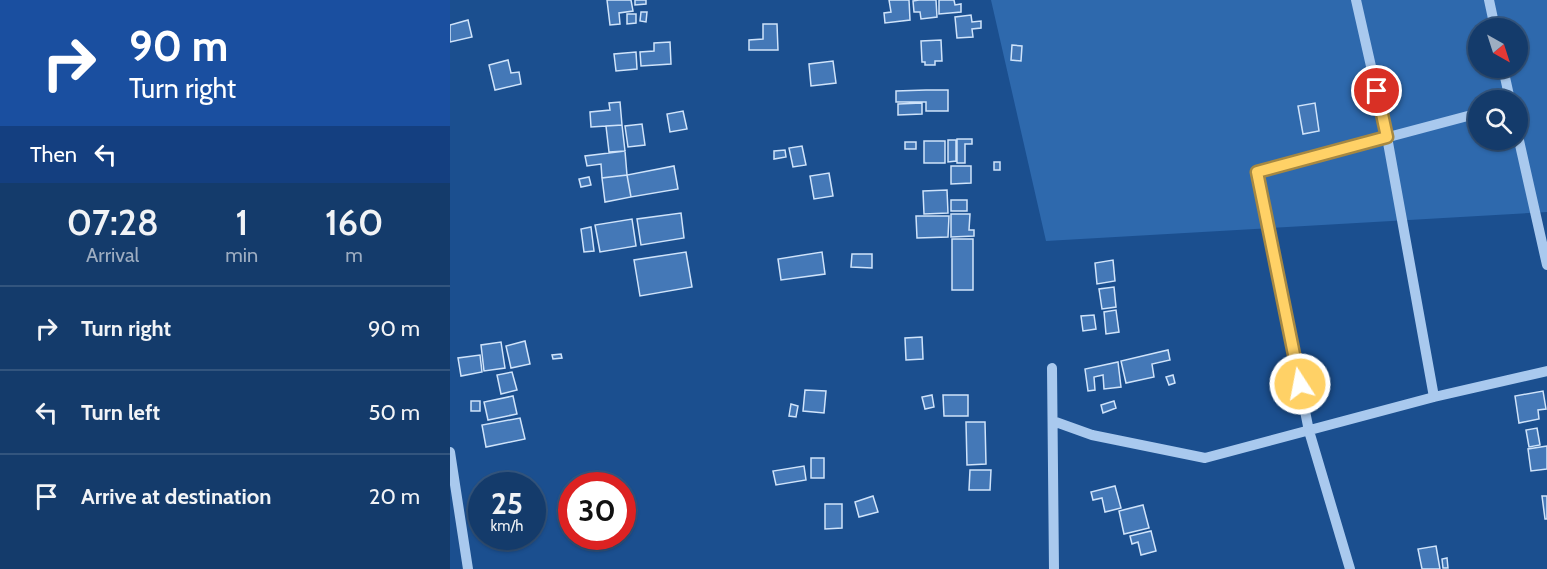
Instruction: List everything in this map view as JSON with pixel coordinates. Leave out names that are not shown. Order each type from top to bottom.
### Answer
[{"type":"street","points":[[1356,0],[1387,137],[1434,397]]},
{"type":"street","points":[[1490,0],[1493,18]]},
{"type":"street","points":[[1350,569],[1309,431],[1257,172],[1468,116]]},
{"type":"street","points":[[1521,150],[1547,265]]},
{"type":"street","points":[[1053,368],[1054,569]]},
{"type":"street","points":[[1053,421],[1092,435],[1205,458],[1434,397],[1547,371]]},
{"type":"street","points":[[450,452],[468,569]]},
{"type":"shaded area","points":[[991,0],[1547,0],[1547,212],[1046,241]]},
{"type":"building","points":[[607,0],[631,0],[633,11],[619,13],[620,24],[610,25]]},
{"type":"building","points":[[635,0],[646,0],[646,4],[635,5]]},
{"type":"building","points":[[889,0],[909,0],[910,20],[885,23],[884,13],[891,12]]},
{"type":"building","points":[[936,0],[937,17],[921,19],[920,12],[914,12],[913,1]]},
{"type":"building","points":[[939,0],[954,0],[955,5],[961,4],[961,12],[939,14]]},
{"type":"building","points":[[641,12],[647,12],[646,22],[640,21]]},
{"type":"building","points":[[627,14],[636,14],[636,23],[627,24]]},
{"type":"building","points":[[971,15],[972,22],[981,21],[981,28],[972,29],[973,37],[957,38],[955,17]]},
{"type":"building","points":[[468,20],[472,37],[450,42],[450,25]]},
{"type":"building","points":[[763,24],[777,24],[778,50],[749,50],[749,40],[763,39]]},
{"type":"building","points":[[941,40],[942,61],[935,61],[935,65],[925,65],[925,62],[922,62],[921,41]]},
{"type":"building","points":[[670,42],[671,64],[641,66],[640,52],[654,51],[654,43]]},
{"type":"building","points":[[1012,45],[1022,46],[1021,61],[1011,60]]},
{"type":"building","points":[[636,52],[637,69],[616,71],[614,54]]},
{"type":"building","points":[[508,60],[511,73],[519,72],[521,84],[495,90],[489,65]]},
{"type":"building","points":[[833,61],[836,83],[811,86],[809,64]]},
{"type":"building","points":[[948,90],[948,111],[926,111],[926,102],[896,102],[896,91]]},
{"type":"building","points":[[620,102],[622,125],[591,127],[590,112],[610,110],[609,103]]},
{"type":"building","points":[[922,103],[922,114],[898,115],[898,104]]},
{"type":"building","points":[[1315,103],[1319,131],[1303,134],[1298,106]]},
{"type":"building","points":[[683,111],[687,129],[670,132],[667,114]]},
{"type":"building","points":[[642,124],[645,145],[628,147],[625,126]]},
{"type":"building","points":[[622,125],[625,151],[609,152],[606,126]]},
{"type":"building","points":[[957,139],[972,139],[972,144],[965,144],[965,163],[957,163]]},
{"type":"building","points":[[948,140],[956,140],[956,161],[948,162]]},
{"type":"building","points":[[924,141],[945,141],[945,163],[924,163]]},
{"type":"building","points":[[905,142],[916,142],[916,149],[905,149]]},
{"type":"building","points":[[802,146],[806,165],[793,167],[789,148]]},
{"type":"building","points":[[785,150],[786,157],[774,159],[774,151]]},
{"type":"building","points":[[625,151],[627,175],[602,178],[601,164],[587,166],[585,156]]},
{"type":"building","points":[[994,162],[1000,162],[1000,170],[994,170]]},
{"type":"building","points":[[674,166],[678,189],[631,197],[627,175]]},
{"type":"building","points":[[951,166],[971,166],[971,183],[951,184]]},
{"type":"building","points":[[829,173],[833,196],[814,199],[810,176]]},
{"type":"building","points":[[627,175],[631,197],[605,202],[602,178]]},
{"type":"building","points":[[589,177],[591,185],[581,187],[579,179]]},
{"type":"building","points":[[947,190],[948,213],[924,214],[923,191]]},
{"type":"building","points":[[951,200],[967,200],[967,211],[951,211]]},
{"type":"building","points":[[681,213],[684,238],[641,245],[637,219]]},
{"type":"building","points":[[951,214],[970,214],[969,230],[974,230],[974,236],[951,237]]},
{"type":"building","points":[[916,216],[949,216],[948,237],[917,238]]},
{"type":"building","points":[[632,219],[636,246],[600,252],[595,225]]},
{"type":"building","points":[[591,227],[594,251],[584,252],[581,229]]},
{"type":"building","points":[[952,239],[973,239],[973,290],[952,290]]},
{"type":"building","points":[[686,252],[692,287],[640,296],[634,260]]},
{"type":"building","points":[[822,252],[825,274],[781,280],[778,259]]},
{"type":"building","points":[[852,254],[872,254],[872,268],[851,267]]},
{"type":"building","points":[[1113,260],[1115,281],[1097,284],[1095,263]]},
{"type":"building","points":[[1114,287],[1116,307],[1102,309],[1099,289]]},
{"type":"building","points":[[1116,310],[1119,332],[1106,334],[1104,312]]},
{"type":"building","points":[[1094,315],[1096,329],[1083,331],[1081,316]]},
{"type":"building","points":[[922,337],[923,359],[906,360],[905,338]]},
{"type":"building","points":[[525,341],[530,364],[511,368],[506,346]]},
{"type":"building","points":[[501,342],[505,368],[484,371],[481,345]]},
{"type":"building","points":[[1168,350],[1170,360],[1152,364],[1154,377],[1126,383],[1121,361]]},
{"type":"building","points":[[561,354],[562,358],[553,359],[552,355]]},
{"type":"building","points":[[480,355],[482,372],[461,376],[458,358]]},
{"type":"building","points":[[1118,362],[1121,387],[1104,389],[1103,375],[1094,377],[1095,390],[1088,391],[1085,369]]},
{"type":"building","points":[[512,372],[517,390],[501,394],[497,375]]},
{"type":"building","points":[[1173,375],[1175,383],[1169,385],[1166,377]]},
{"type":"building","points":[[805,390],[826,391],[824,413],[803,411]]},
{"type":"building","points":[[1543,391],[1546,409],[1538,410],[1539,419],[1519,423],[1515,396]]},
{"type":"building","points":[[932,395],[934,407],[925,409],[922,397]]},
{"type":"building","points":[[943,395],[968,395],[968,416],[944,416]]},
{"type":"building","points":[[513,396],[517,414],[488,420],[484,402]]},
{"type":"building","points":[[471,401],[480,401],[480,411],[471,411]]},
{"type":"building","points":[[1114,401],[1116,408],[1103,413],[1101,405]]},
{"type":"building","points":[[791,404],[798,406],[796,417],[789,416]]},
{"type":"building","points":[[520,418],[525,439],[486,447],[482,425]]},
{"type":"building","points":[[966,422],[985,422],[986,464],[967,465]]},
{"type":"building","points":[[1537,428],[1540,445],[1529,447],[1526,430]]},
{"type":"building","points":[[1547,446],[1547,469],[1531,471],[1528,449]]},
{"type":"building","points":[[811,458],[824,458],[824,478],[811,478]]},
{"type":"building","points":[[804,466],[806,480],[776,485],[773,471]]},
{"type":"building","points":[[970,470],[991,470],[990,490],[969,490]]},
{"type":"building","points":[[1115,486],[1121,508],[1105,512],[1102,498],[1093,500],[1091,492]]},
{"type":"building","points":[[873,496],[878,512],[859,517],[855,502]]},
{"type":"building","points":[[1542,496],[1547,496],[1547,519],[1545,519]]},
{"type":"building","points":[[825,504],[842,504],[842,528],[825,529]]},
{"type":"building","points":[[1143,505],[1149,528],[1124,534],[1119,511]]},
{"type":"building","points":[[1151,531],[1156,551],[1141,555],[1138,542],[1132,544],[1130,536]]},
{"type":"building","points":[[1436,546],[1440,569],[1422,569],[1418,549]]},
{"type":"building","points":[[1447,558],[1448,568],[1443,568],[1442,559]]},
{"type":"route","points":[[1300,384],[1257,172],[1387,137],[1377,91]]}]
